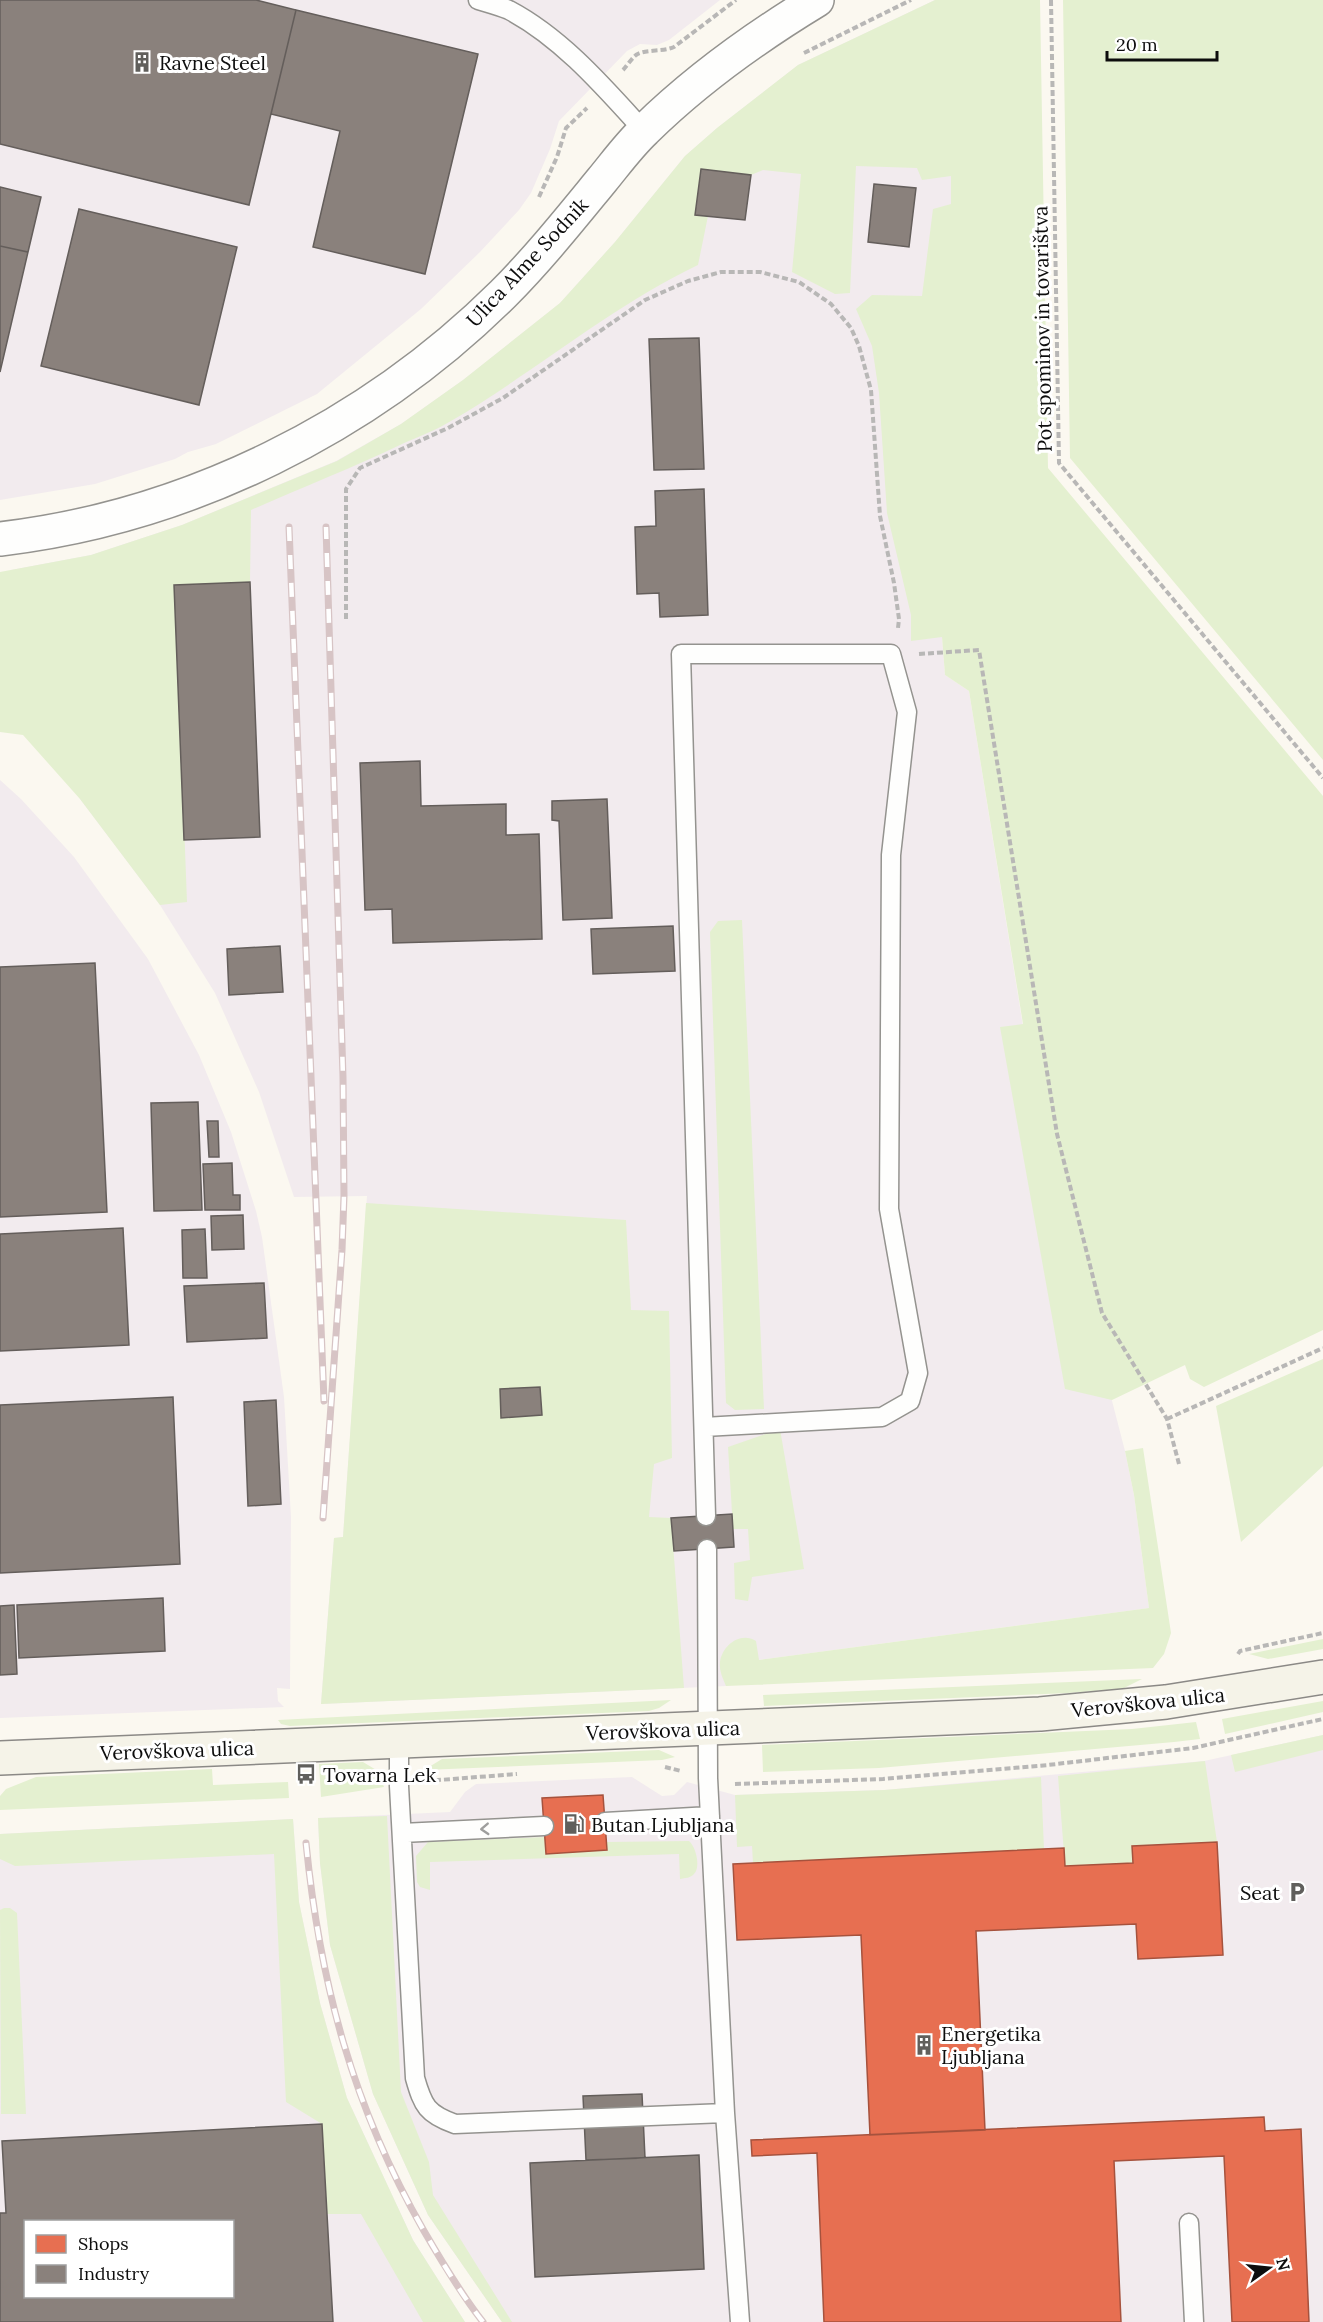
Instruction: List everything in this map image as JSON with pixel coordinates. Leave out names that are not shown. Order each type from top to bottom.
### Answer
[{"type":"street","name":"Ulica Alme Sodnik","points":[[0,539],[93,523],[156,505],[279,454],[340,420],[424,364],[503,293],[558,233],[644,131],[748,45],[818,0]]},
{"type":"street","name":"Verovškova ulica","points":[[0,1758],[1040,1714],[1210,1697],[1323,1677]]},
{"type":"lane","points":[[478,0],[507,10],[545,33],[606,89],[644,131]]},
{"type":"lane","points":[[704,1427],[882,1417],[910,1401],[918,1373],[889,1209],[891,855],[907,712],[891,654],[681,654],[706,1516]]},
{"type":"lane","points":[[706,1549],[708,1778],[725,2113],[740,2322]]},
{"type":"lane","points":[[399,1741],[399,1786],[415,2078],[427,2109],[438,2118],[455,2124],[725,2113]]},
{"type":"lane","points":[[605,1822],[710,1816]]},
{"type":"lane","points":[[402,1833],[544,1826]]},
{"type":"lane","points":[[1189,2223],[1194,2322]]},
{"type":"path","name":"Ulica Alme Sodnik","points":[[534,204],[541,194],[567,128],[636,56],[643,52],[666,51],[674,47],[736,0]]},
{"type":"path","points":[[797,56],[911,0]]},
{"type":"path","name":"Pot spominov in tovarištva","points":[[1051,0],[1059,463],[1323,778]]},
{"type":"path","points":[[346,619],[346,489],[360,468],[448,428],[503,398],[645,300],[688,281],[721,272],[760,272],[799,282],[831,304],[851,328],[859,346],[871,390],[880,516],[899,620],[897,639],[891,654],[943,654],[979,650],[1057,1134],[1102,1313],[1167,1419],[1179,1464]]},
{"type":"path","points":[[1167,1419],[1323,1348]]},
{"type":"path","name":"Verovškova ulica","points":[[663,1766],[736,1784],[883,1779],[1048,1765],[1201,1746],[1323,1719]]},
{"type":"path","points":[[399,1786],[435,1779],[526,1774]]},
{"type":"shaded area","points":[[0,0],[720,0],[669,40],[657,45],[640,44],[627,51],[559,121],[531,193],[519,210],[480,252],[421,309],[317,394],[216,444],[188,452],[175,459],[95,484],[0,500]]},
{"type":"shaded area","points":[[935,0],[951,157],[951,307],[942,637],[945,675],[969,691],[1036,1107],[1125,1451],[1134,1495],[1149,1608],[758,1660],[726,1686],[321,1704],[334,1538],[343,1537],[367,1196],[294,1197],[259,1092],[215,993],[160,905],[80,799],[11,570],[91,555],[182,525],[336,461],[401,424],[463,380],[560,303],[615,242],[685,156],[717,128],[798,65]]},
{"type":"shaded area","points":[[0,780],[21,799],[74,857],[148,959],[199,1055],[231,1132],[256,1211],[262,1237],[284,1397],[291,1517],[290,1689],[277,1688],[278,1701],[284,1707],[0,1718]]},
{"type":"shaded area","points":[[1323,1735],[1323,2322],[502,2322],[428,2215],[373,2094],[330,1945],[320,1863],[318,1818],[450,1812],[465,1792],[476,1784],[632,1777],[662,1796],[674,1795],[687,1782],[735,1795],[884,1790],[1204,1761]]},
{"type":"shaded area","points":[[293,1819],[299,1902],[320,2003],[347,2098],[413,2240],[465,2322],[0,2322],[0,1834]]},
{"type":"green space","points":[[935,0],[1040,0],[1048,468],[1323,796],[1323,1330],[1204,1387],[1190,1379],[1185,1365],[1112,1400],[1065,1389],[1000,1027],[1023,1024],[969,691],[945,675],[942,637],[911,641],[911,615],[887,513],[879,393],[872,346],[856,309],[872,295],[922,296],[933,209],[951,204],[951,176],[922,180],[917,168],[856,166],[850,293],[835,294],[792,272],[801,174],[763,170],[751,175],[701,169],[695,214],[708,216],[698,265],[634,300],[513,382],[445,424],[251,510],[250,582],[175,585],[187,902],[160,905],[80,799],[23,735],[0,732],[0,572],[91,555],[182,525],[337,461],[401,424],[463,380],[560,303],[615,242],[685,156],[717,128],[798,65]]},
{"type":"green space","points":[[1063,0],[1323,0],[1323,760],[1070,458]]},
{"type":"green space","points":[[742,920],[764,1409],[735,1410],[726,1403],[710,932],[718,921]]},
{"type":"green space","points":[[366,1203],[626,1220],[631,1310],[669,1311],[672,1458],[654,1464],[649,1517],[671,1518],[684,1688],[321,1704],[334,1538],[343,1537]]},
{"type":"green space","points":[[1323,1359],[1323,1466],[1241,1542],[1216,1406]]},
{"type":"green space","points":[[780,1429],[804,1569],[752,1577],[748,1601],[735,1599],[734,1563],[750,1560],[748,1529],[733,1529],[728,1447]]},
{"type":"green space","points":[[1143,1448],[1171,1633],[1164,1654],[1153,1668],[726,1686],[720,1669],[721,1656],[728,1646],[738,1639],[750,1638],[756,1641],[759,1660],[1149,1608],[1134,1495],[1125,1451]]},
{"type":"green space","points":[[1323,1639],[1323,1649],[1268,1659],[1249,1654]]},
{"type":"green space","points":[[1142,1679],[1122,1689],[1068,1693],[764,1706],[763,1695]]},
{"type":"green space","points":[[671,1700],[649,1711],[290,1726],[281,1724],[278,1720]]},
{"type":"green space","points":[[1323,1701],[1323,1712],[1225,1734],[1222,1719]]},
{"type":"green space","points":[[1196,1722],[1200,1739],[879,1768],[763,1772],[762,1745],[1132,1729]]},
{"type":"green space","points":[[1323,1735],[1323,1750],[1235,1772],[1231,1755]]},
{"type":"green space","points":[[659,1750],[675,1757],[662,1760],[424,1770],[442,1759]]},
{"type":"green space","points":[[1205,1761],[1217,1842],[1133,1846],[1133,1863],[1065,1866],[1058,1776]]},
{"type":"green space","points":[[363,1762],[378,1771],[384,1787],[321,1797],[319,1764]]},
{"type":"green space","points":[[212,1769],[213,1785],[288,1782],[289,1798],[0,1810],[0,1796],[6,1789],[36,1777]]},
{"type":"green space","points":[[1041,1777],[1044,1849],[753,1863],[752,1846],[737,1847],[735,1795],[884,1790]]},
{"type":"green space","points":[[387,1816],[401,2092],[429,2162],[433,2195],[512,2322],[502,2322],[428,2215],[373,2094],[330,1945],[320,1863],[318,1818]]},
{"type":"green space","points":[[293,1819],[299,1902],[320,2003],[347,2098],[413,2240],[465,2322],[423,2322],[361,2214],[327,2214],[322,2124],[286,2102],[274,1854],[15,1866],[0,1859],[0,1834]]},
{"type":"green space","points":[[545,1837],[546,1854],[607,1850],[607,1842],[689,1841],[696,1852],[697,1867],[693,1875],[680,1879],[679,1854],[430,1862],[430,1890],[420,1887],[417,1882],[416,1856],[428,1842]]},
{"type":"green space","points":[[10,1908],[17,1913],[26,2114],[1,2114],[0,1910]]},
{"type":"building: Shops","name":"Butan Ljubljana","points":[[603,1795],[607,1850],[546,1854],[542,1798]]},
{"type":"building: Shops","name":"Energetika Ljubljana","points":[[1217,1842],[1223,1955],[1138,1959],[1136,1924],[976,1931],[985,2130],[870,2135],[861,1935],[737,1940],[733,1864],[1064,1848],[1065,1866],[1133,1863],[1132,1846]]},
{"type":"building: Shops","points":[[1264,2117],[1265,2131],[1301,2129],[1309,2322],[1232,2322],[1224,2156],[1114,2161],[1121,2322],[824,2322],[817,2153],[752,2156],[751,2140]]},
{"type":"building: Industry","name":"Ravne Steel","points":[[0,0],[256,0],[296,10],[249,205],[0,144]]},
{"type":"building: Industry","points":[[296,10],[478,54],[425,274],[313,247],[340,131],[271,114]]},
{"type":"building: Industry","points":[[701,169],[751,175],[745,220],[695,215]]},
{"type":"building: Industry","points":[[874,184],[916,188],[909,247],[868,242]]},
{"type":"building: Industry","points":[[0,187],[41,197],[28,252],[0,246]]},
{"type":"building: Industry","points":[[79,209],[237,247],[199,405],[41,366]]},
{"type":"building: Industry","points":[[0,246],[28,252],[0,372]]},
{"type":"building: Industry","points":[[699,338],[704,469],[654,470],[649,339]]},
{"type":"building: Industry","points":[[704,489],[708,615],[660,617],[659,593],[637,594],[635,527],[656,526],[655,491]]},
{"type":"building: Industry","points":[[250,582],[260,837],[184,840],[174,585]]},
{"type":"building: Industry","points":[[420,761],[421,806],[506,804],[506,835],[539,834],[542,939],[393,943],[392,909],[365,910],[360,763]]},
{"type":"building: Industry","points":[[607,799],[612,918],[563,920],[559,821],[552,820],[552,801]]},
{"type":"building: Industry","points":[[673,926],[675,971],[593,974],[591,929]]},
{"type":"building: Industry","points":[[280,946],[283,992],[229,995],[227,949]]},
{"type":"building: Industry","points":[[95,963],[107,1212],[0,1217],[0,967]]},
{"type":"building: Industry","points":[[198,1102],[202,1210],[154,1211],[151,1103]]},
{"type":"building: Industry","points":[[207,1121],[218,1121],[219,1157],[209,1157]]},
{"type":"building: Industry","points":[[232,1163],[233,1195],[240,1195],[240,1210],[205,1210],[203,1164]]},
{"type":"building: Industry","points":[[243,1215],[244,1249],[212,1250],[211,1216]]},
{"type":"building: Industry","points":[[123,1228],[129,1345],[0,1351],[0,1234]]},
{"type":"building: Industry","points":[[205,1229],[207,1278],[183,1278],[182,1230]]},
{"type":"building: Industry","points":[[264,1283],[267,1338],[187,1342],[184,1286]]},
{"type":"building: Industry","points":[[540,1387],[542,1415],[501,1418],[500,1389]]},
{"type":"building: Industry","points":[[173,1397],[180,1564],[0,1573],[0,1405]]},
{"type":"building: Industry","points":[[276,1400],[281,1504],[248,1506],[244,1402]]},
{"type":"building: Industry","points":[[732,1514],[734,1547],[674,1551],[671,1518]]},
{"type":"building: Industry","points":[[163,1598],[165,1651],[19,1658],[17,1605]]},
{"type":"building: Industry","points":[[14,1605],[17,1674],[0,1675],[0,1606]]},
{"type":"building: Industry","points":[[642,2094],[645,2158],[586,2160],[583,2096]]},
{"type":"building: Industry","points":[[322,2124],[333,2322],[0,2322],[0,2213],[6,2213],[2,2141]]},
{"type":"building: Industry","points":[[699,2155],[704,2269],[535,2277],[530,2163]]},
{"type":"railway","points":[[289,527],[324,1401]]},
{"type":"railway","points":[[323,1518],[344,1196],[343,1077],[326,527]]},
{"type":"railway","points":[[306,1843],[320,1946],[331,1995],[359,2091],[399,2185],[459,2289],[483,2322]]},
{"type":"place","name":"Ravne Steel","points":[[142,62]]},
{"type":"place","name":"Tovarna Lek","points":[[306,1774]]},
{"type":"place","name":"Butan Ljubljana","points":[[574,1824]]},
{"type":"place","name":"Seat","points":[[1297,1892]]},
{"type":"place","name":"Energetika Ljubljana","points":[[924,2045]]}]
